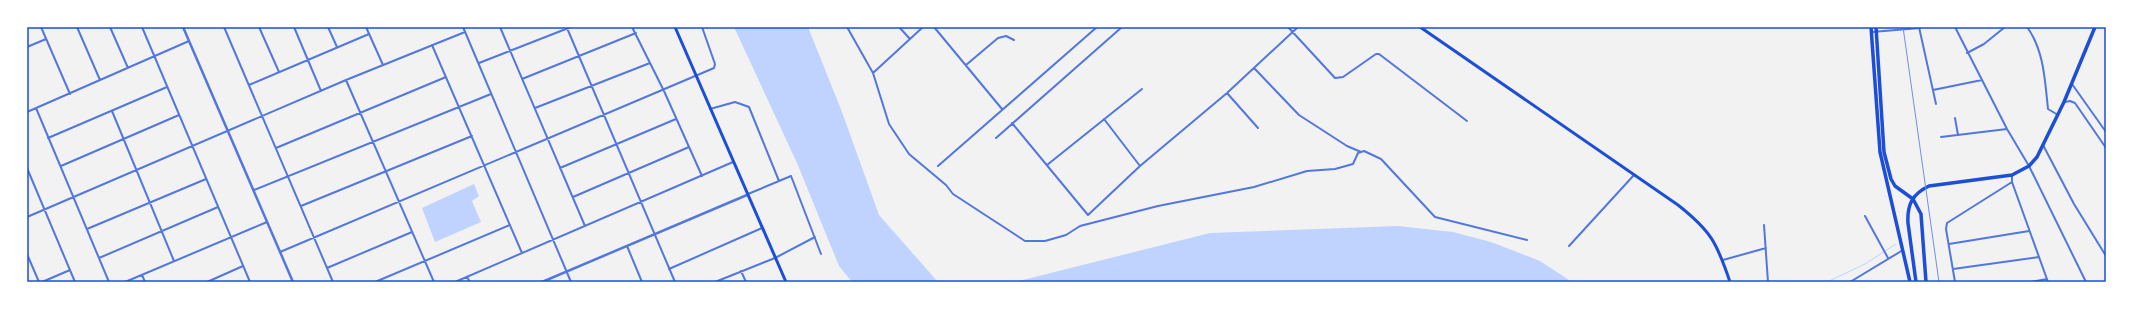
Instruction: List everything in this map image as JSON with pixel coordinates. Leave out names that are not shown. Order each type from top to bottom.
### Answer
[{"type":"main road","points":[[676,27],[774,258],[786,282]]},
{"type":"main road","points":[[1420,27],[1678,205],[1703,226],[1723,260],[1730,282]]},
{"type":"main road","points":[[1916,282],[1908,231],[1907,214],[1911,200],[1921,190],[1929,186],[2012,175],[2029,166],[2043,145],[2058,115],[2095,27]]},
{"type":"main road","points":[[1872,29],[1882,152],[1910,282]]},
{"type":"main road","points":[[1876,29],[1882,152],[1891,180],[1895,186],[1913,199],[1921,214],[1926,282]]},
{"type":"street","points":[[41,27],[70,94]]},
{"type":"street","points":[[77,27],[100,80]]},
{"type":"street","points":[[110,27],[128,68]]},
{"type":"street","points":[[142,27],[250,282]]},
{"type":"street","points":[[183,27],[293,282]]},
{"type":"street","points":[[224,27],[333,282]]},
{"type":"street","points":[[259,27],[279,72]]},
{"type":"street","points":[[294,27],[321,91]]},
{"type":"street","points":[[328,27],[337,48]]},
{"type":"street","points":[[366,27],[383,65]]},
{"type":"street","points":[[463,27],[572,282]]},
{"type":"street","points":[[500,27],[585,226]]},
{"type":"street","points":[[478,63],[571,27]]},
{"type":"street","points":[[632,27],[664,91],[702,176]]},
{"type":"street","points":[[280,252],[697,77],[715,66],[702,27]]},
{"type":"street","points":[[847,27],[873,73],[889,124],[909,154],[946,185],[953,194],[1025,241],[1045,241],[1066,235],[1080,226],[1158,206],[1254,187],[1307,171],[1335,169],[1353,164],[1358,153],[1361,152]]},
{"type":"street","points":[[899,27],[910,39]]},
{"type":"street","points":[[873,73],[923,27]]},
{"type":"street","points":[[934,27],[1002,109]]},
{"type":"street","points":[[938,166],[1097,27]]},
{"type":"street","points":[[996,138],[1122,27]]},
{"type":"street","points":[[1288,27],[1335,78],[1343,77],[1376,54],[1379,54],[1467,122]]},
{"type":"street","points":[[1012,123],[1088,214],[1140,166],[1227,93],[1298,27]]},
{"type":"street","points":[[1955,27],[2007,129],[2029,166],[2086,282]]},
{"type":"street","points":[[1967,53],[1984,44],[2005,27]]},
{"type":"street","points":[[2027,27],[2034,37],[2043,67],[2048,109],[2058,115]]},
{"type":"street","points":[[568,28],[675,282]]},
{"type":"street","points":[[1872,29],[1920,28],[1936,104]]},
{"type":"street","points":[[27,217],[346,80],[465,32]]},
{"type":"street","points":[[522,79],[636,33]]},
{"type":"street","points":[[249,85],[369,34]]},
{"type":"street","points":[[966,65],[998,38],[1006,36],[1014,40]]},
{"type":"street","points":[[27,47],[46,39]]},
{"type":"street","points":[[27,112],[189,41]]},
{"type":"street","points":[[432,45],[522,253]]},
{"type":"street","points":[[535,108],[650,63]]},
{"type":"street","points":[[1254,68],[1298,115],[1347,146],[1361,152],[1364,151],[1381,159],[1435,218],[1527,240]]},
{"type":"street","points":[[276,148],[446,77]]},
{"type":"street","points":[[346,80],[434,282]]},
{"type":"street","points":[[1933,90],[1982,80]]},
{"type":"street","points":[[2072,84],[2106,132]]},
{"type":"street","points":[[48,138],[167,87]]},
{"type":"street","points":[[1047,165],[1142,89]]},
{"type":"street","points":[[1227,93],[1258,128]]},
{"type":"street","points":[[254,190],[491,94]]},
{"type":"street","points":[[2064,102],[2070,101],[2076,103],[2106,148]]},
{"type":"street","points":[[710,109],[735,102],[749,107],[779,181]]},
{"type":"street","points":[[36,108],[109,282]]},
{"type":"street","points":[[112,111],[174,261]]},
{"type":"street","points":[[60,166],[179,115]]},
{"type":"street","points":[[1955,118],[1958,135]]},
{"type":"street","points":[[560,168],[676,119]]},
{"type":"street","points":[[1104,119],[1140,166]]},
{"type":"street","points":[[1941,137],[2007,129]]},
{"type":"street","points":[[300,206],[472,136]]},
{"type":"street","points":[[2043,145],[2074,204],[2106,256]]},
{"type":"street","points":[[573,197],[689,147]]},
{"type":"street","points":[[455,282],[733,162]]},
{"type":"street","points":[[27,168],[75,282]]},
{"type":"street","points":[[1570,246],[1634,175]]},
{"type":"street","points":[[2012,175],[2012,182],[2048,281],[2031,282]]},
{"type":"street","points":[[542,282],[791,176],[821,254]]},
{"type":"street","points":[[87,229],[206,179]]},
{"type":"street","points":[[1955,282],[1946,226],[1949,221],[2012,182]]},
{"type":"street","points":[[99,258],[218,207]]},
{"type":"street","points":[[1865,216],[1888,258]]},
{"type":"street","points":[[125,282],[267,222]]},
{"type":"street","points":[[375,282],[510,225]]},
{"type":"street","points":[[1764,226],[1768,282]]},
{"type":"street","points":[[669,269],[762,228]]},
{"type":"street","points":[[1949,244],[2029,231]]},
{"type":"street","points":[[326,268],[412,232]]},
{"type":"street","points":[[715,282],[774,258],[815,237]]},
{"type":"street","points":[[627,246],[642,281],[637,282]]},
{"type":"street","points":[[1723,260],[1766,248]]},
{"type":"street","points":[[1850,282],[1904,249]]},
{"type":"street","points":[[27,254],[38,282]]},
{"type":"street","points":[[1953,269],[2039,257]]},
{"type":"street","points":[[207,282],[214,281],[243,266]]},
{"type":"street","points":[[42,282],[70,270]]},
{"type":"street","points":[[741,271],[746,282]]},
{"type":"street","points":[[142,275],[145,282]]},
{"type":"street","points":[[467,277],[470,282]]},
{"type":"water","points":[[734,27],[808,27],[842,112],[879,215],[938,282],[852,282],[839,266],[797,163]]},
{"type":"water","points":[[474,184],[479,196],[472,201],[481,222],[435,242],[422,208]]},
{"type":"water","points":[[1398,226],[1453,232],[1491,242],[1540,261],[1572,282],[1015,282],[1210,233]]},
{"type":"waterway","points":[[1827,282],[1865,264],[1896,244]]},
{"type":"railway","points":[[1903,27],[1939,282]]}]
